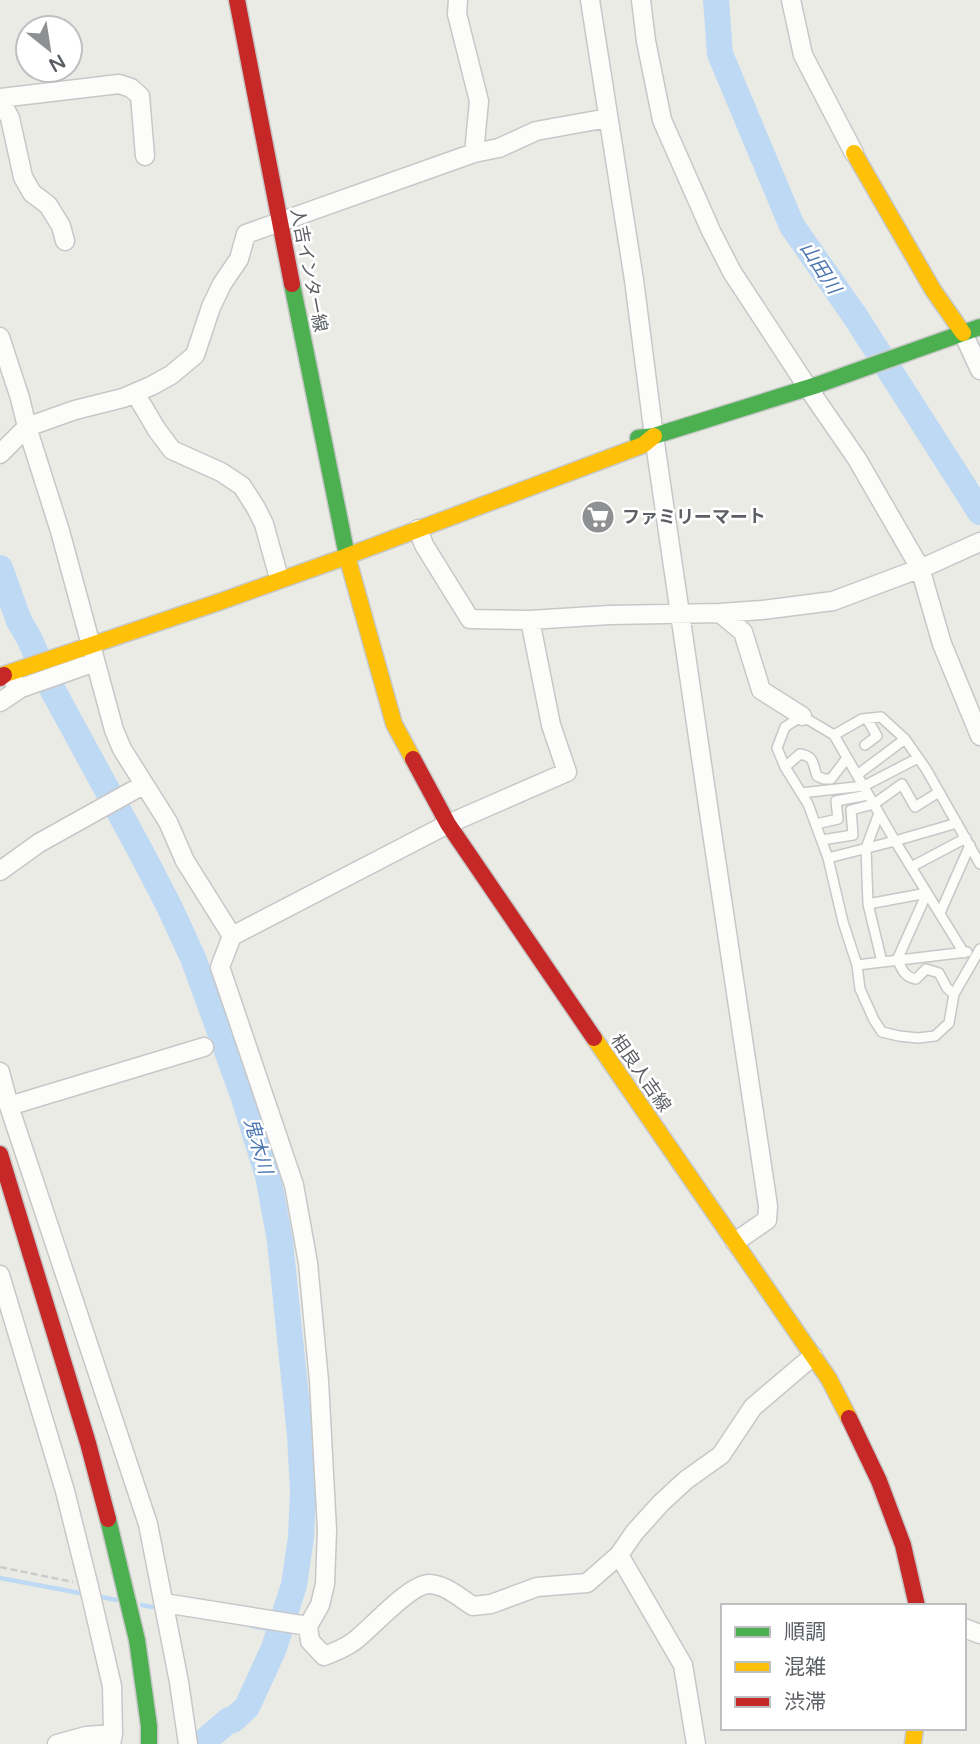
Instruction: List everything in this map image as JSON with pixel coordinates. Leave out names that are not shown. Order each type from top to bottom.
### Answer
[{"type":"main road","name":"人吉インター線","points":[[237,0],[346,552]]},
{"type":"main road","points":[[6,670],[51,661],[91,647],[346,552],[641,437],[654,436],[812,387],[965,333],[933,290],[854,153]]},
{"type":"main road","points":[[91,647],[276,571],[418,529],[643,445],[654,436]]},
{"type":"main road","name":"相良人吉線","points":[[346,552],[394,724],[448,824],[829,1379],[879,1481],[903,1545],[916,1604]]},
{"type":"main road","points":[[0,1154],[84,1430],[122,1573],[137,1640],[149,1744]]},
{"type":"street","points":[[458,0],[457,14],[479,101],[474,153]]},
{"type":"street","points":[[590,0],[634,279],[654,436],[768,1206],[767,1220],[735,1242]]},
{"type":"street","points":[[641,0],[646,41],[662,120],[711,231],[732,272],[812,387],[925,567],[942,643],[980,736]]},
{"type":"street","points":[[791,0],[803,55],[854,153]]},
{"type":"street","points":[[65,241],[61,226],[48,205],[32,194],[23,177],[10,118],[0,99],[119,84],[131,88],[140,96],[145,156]]},
{"type":"street","points":[[0,454],[27,427],[150,387],[171,375],[195,355],[211,307],[239,259],[246,234],[474,153],[499,148],[536,131],[608,118]]},
{"type":"street","points":[[965,333],[980,370]]},
{"type":"street","points":[[0,337],[60,531],[114,730],[122,750],[168,822],[185,862],[232,936]]},
{"type":"street","points":[[135,393],[172,450],[221,472],[242,486],[264,524],[276,571]]},
{"type":"street","points":[[418,529],[424,545],[470,619],[530,620],[720,613],[832,601],[925,567],[980,542]]},
{"type":"street","points":[[720,613],[743,632],[761,690],[802,716]]},
{"type":"street","points":[[530,620],[551,726],[567,772],[448,824],[232,936],[220,967],[293,1185],[308,1263],[319,1381],[327,1530],[320,1605],[307,1625],[310,1641],[324,1656],[341,1650],[414,1589],[427,1584],[443,1587],[473,1606],[491,1604],[537,1587],[587,1583],[619,1555],[634,1533],[661,1503],[686,1480],[722,1455],[753,1407],[813,1356]]},
{"type":"street","points":[[0,702],[21,688],[51,661],[91,647]]},
{"type":"street","points":[[6,670],[21,688]]},
{"type":"street","points":[[0,871],[39,842],[143,785]]},
{"type":"street","points":[[9,1106],[204,1047]]},
{"type":"street","points":[[0,1072],[148,1524],[179,1682],[188,1744]]},
{"type":"street","points":[[0,1275],[65,1491],[111,1686],[112,1739],[86,1736],[57,1744]]},
{"type":"street","points":[[619,1555],[683,1665],[696,1744]]},
{"type":"street","points":[[164,1603],[307,1625]]},
{"type":"lane","points":[[964,953],[834,735],[802,716],[785,727],[777,748],[785,767],[808,804],[822,840],[857,965],[860,989],[882,1032],[918,1038],[935,1035],[949,1023],[954,994],[979,950]]},
{"type":"lane","points":[[834,735],[862,719],[880,717],[905,739],[980,864]]},
{"type":"lane","points":[[865,745],[877,736],[867,719]]},
{"type":"lane","points":[[857,775],[905,739]]},
{"type":"lane","points":[[785,767],[800,754],[806,755],[813,760],[817,776],[831,779],[847,758]]},
{"type":"lane","points":[[822,840],[853,835],[851,810],[918,758]]},
{"type":"lane","points":[[816,824],[838,819],[836,801],[869,795],[902,784],[915,807],[939,792]]},
{"type":"lane","points":[[801,793],[869,795]]},
{"type":"lane","points":[[879,813],[866,848],[868,904],[882,962]]},
{"type":"lane","points":[[828,858],[957,823]]},
{"type":"lane","points":[[911,867],[968,841]]},
{"type":"lane","points":[[940,913],[968,841]]},
{"type":"lane","points":[[868,904],[927,893]]},
{"type":"lane","points":[[897,960],[927,893]]},
{"type":"lane","points":[[857,965],[979,950]]},
{"type":"lane","points":[[897,960],[905,976],[911,978],[916,979],[926,969],[939,973],[947,988],[954,994]]},
{"type":"path","points":[[0,1567],[89,1587]]},
{"type":"waterway","name":"山田川","points":[[716,0],[720,54],[792,226],[855,316],[980,512]]},
{"type":"waterway","name":"鬼木川","points":[[0,568],[19,621],[50,685],[141,852],[193,958],[243,1095],[268,1176],[280,1241],[303,1491],[301,1537],[294,1585],[274,1648],[247,1707],[201,1744]]},
{"type":"waterway","points":[[0,1578],[85,1594]]},
{"type":"waterway","points":[[97,1596],[116,1600]]},
{"type":"waterway","points":[[142,1605],[152,1607]]},
{"type":"waterway","points":[[252,1626],[279,1631]]},
{"type":"traffic: fast","points":[[292,284],[347,556],[345,557]]},
{"type":"traffic: fast","points":[[638,438],[654,436],[817,385],[980,327]]},
{"type":"traffic: fast","points":[[108,1519],[137,1640],[149,1744]]},
{"type":"traffic: slow","points":[[854,153],[933,290],[963,333]]},
{"type":"traffic: slow","points":[[413,759],[394,724],[347,556],[643,445],[654,436]]},
{"type":"traffic: slow","points":[[0,676],[345,557]]},
{"type":"traffic: slow","points":[[594,1038],[829,1379],[849,1418]]},
{"type":"traffic: slow","points":[[913,1744],[915,1730]]},
{"type":"traffic: jam","points":[[237,0],[292,284]]},
{"type":"traffic: jam","points":[[0,678],[4,675]]},
{"type":"traffic: jam","points":[[413,759],[448,824],[594,1038]]},
{"type":"traffic: jam","points":[[0,1154],[88,1443],[108,1519]]},
{"type":"traffic: jam","points":[[849,1418],[879,1481],[903,1545],[917,1604]]},
{"type":"place","name":"ファミリーマート","points":[[598,517]]}]
